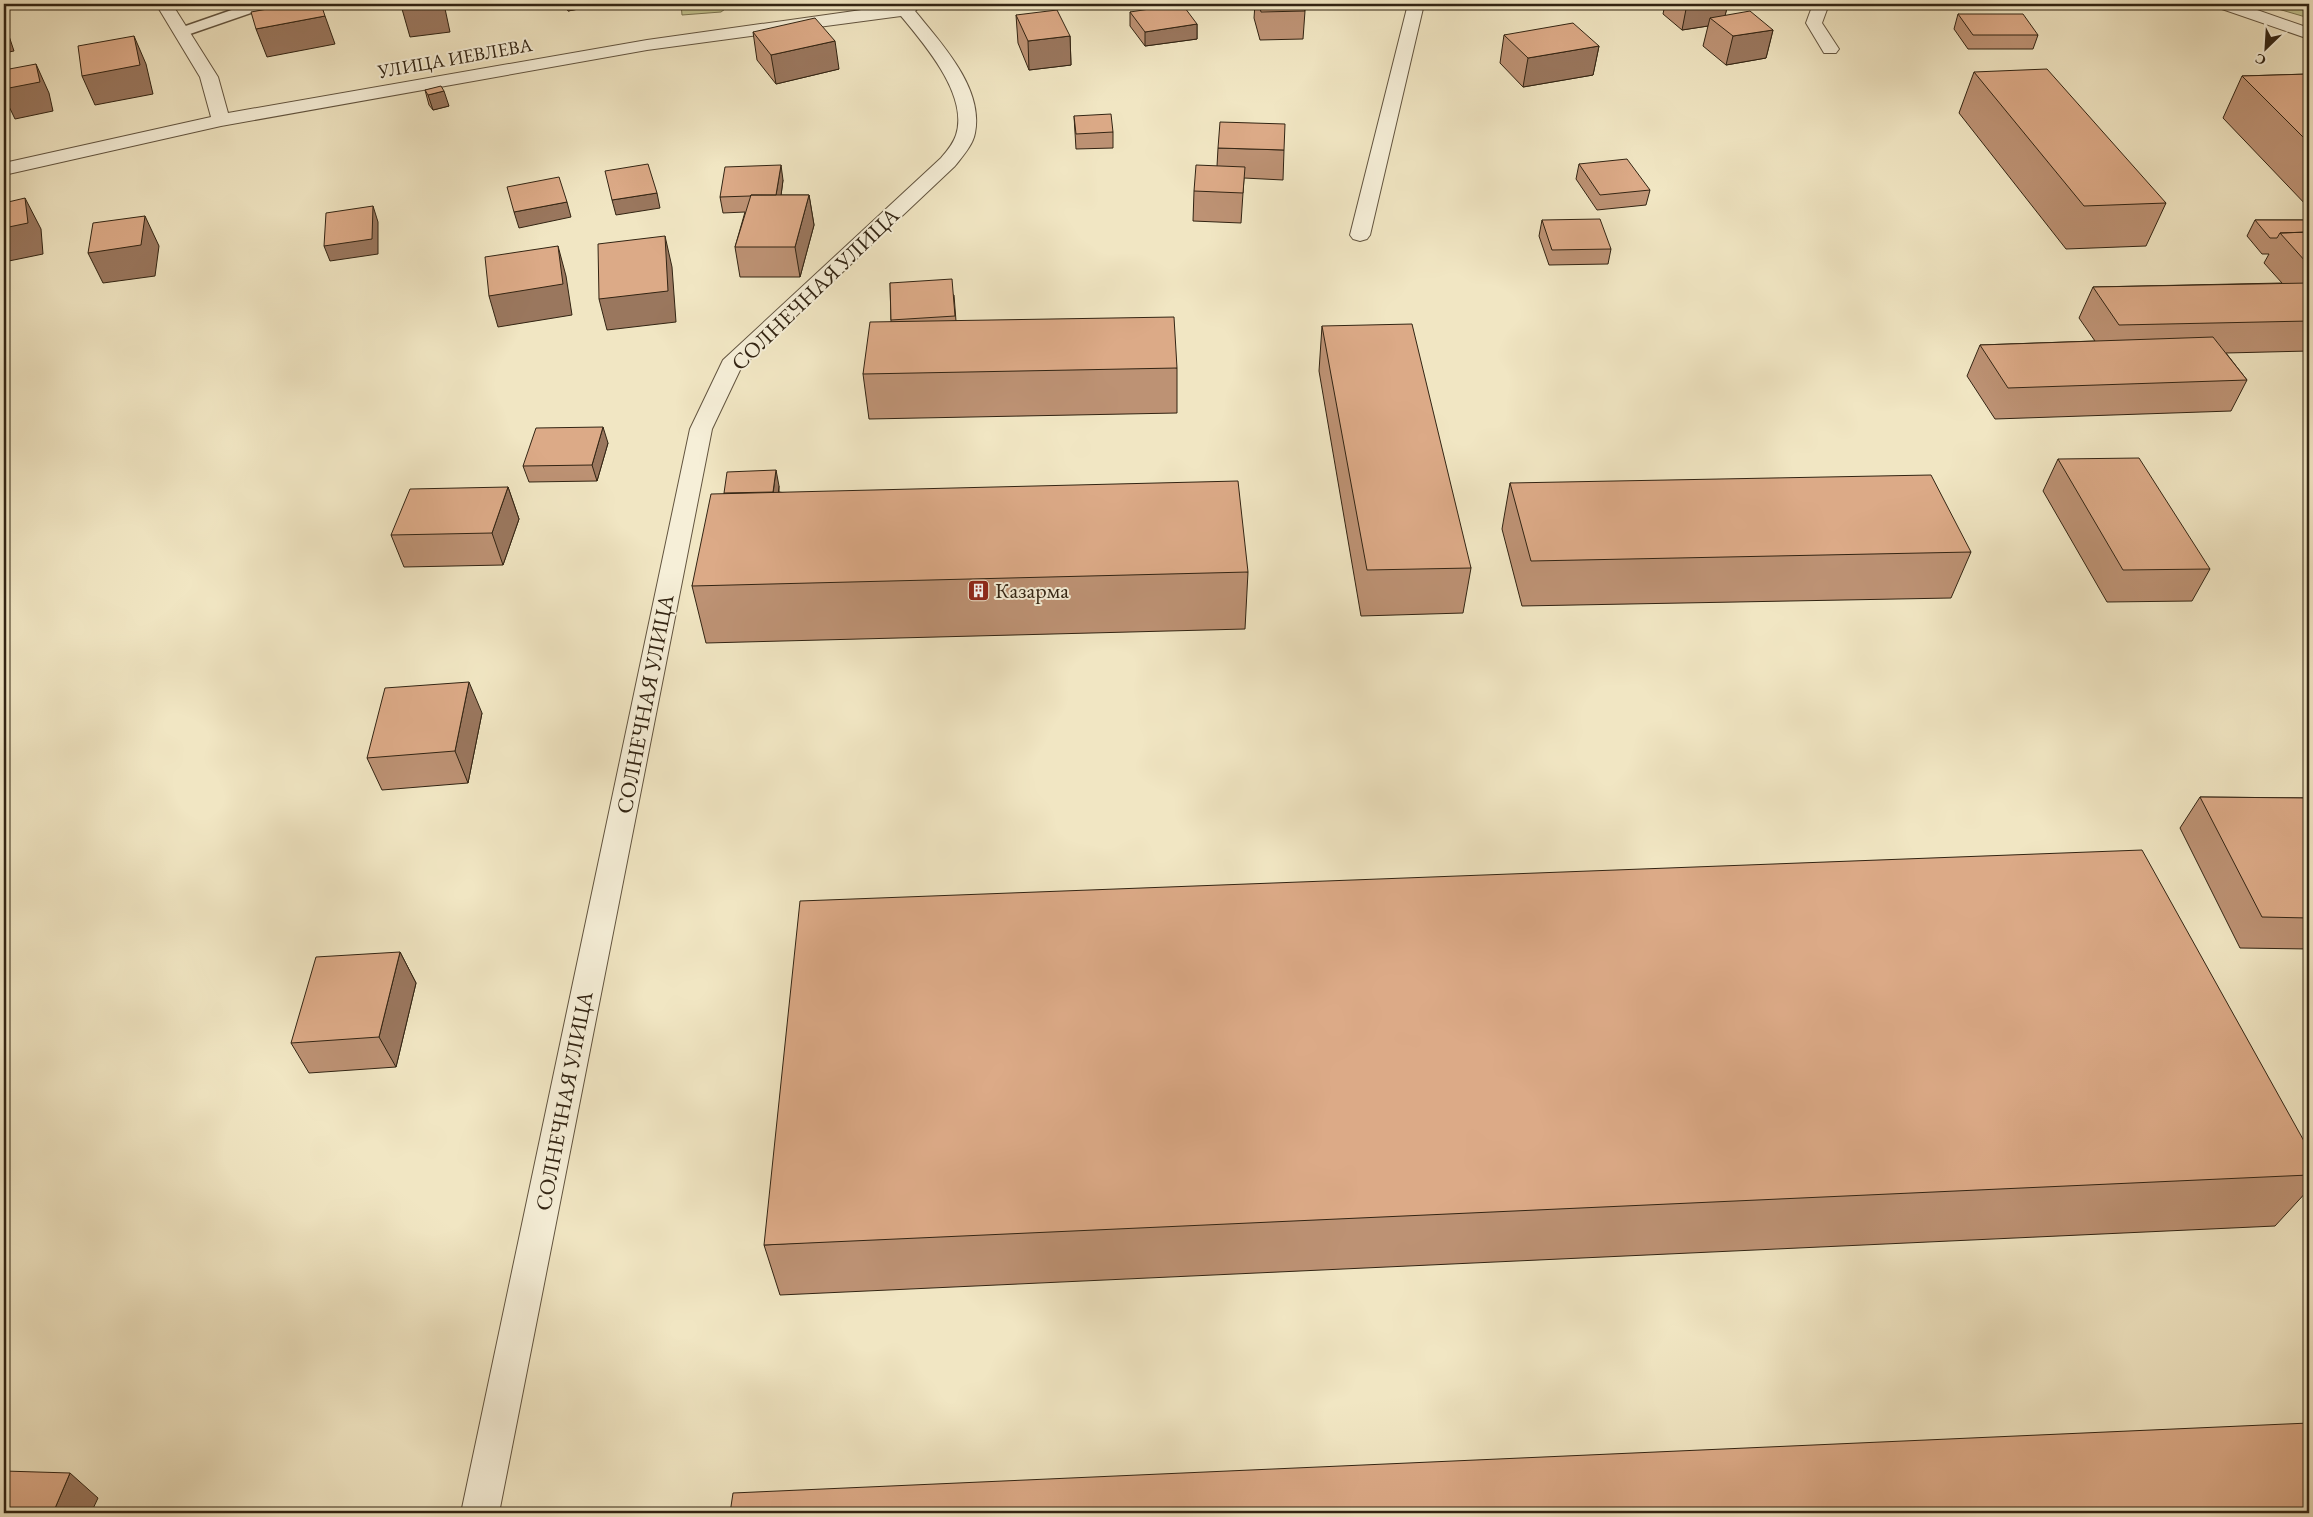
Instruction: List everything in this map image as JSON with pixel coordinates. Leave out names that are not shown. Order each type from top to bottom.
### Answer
[{"type":"street","points":[[164,4],[209,77],[221,120]]},
{"type":"street","points":[[1360,235],[1416,4]]},
{"type":"street","points":[[1821,4],[1814,23],[1830,49]]},
{"type":"street","points":[[2225,4],[2250,11],[2309,34]]},
{"type":"street","name":"УЛИЦА ИЕВЛЕВА","points":[[4,170],[221,120],[647,45],[868,9],[910,7]]},
{"type":"street","name":"СОЛНЕЧНАЯ УЛИЦА","points":[[480,1513],[700,429],[731,365],[948,162],[966,135],[968,110],[943,56],[910,7]]},
{"type":"lane","points":[[182,32],[259,4]]},
{"type":"green space","points":[[681,4],[732,4],[721,12],[682,15]]},
{"type":"green space","points":[[2261,4],[2309,4],[2309,18]]},
{"type":"building","points":[[295,4],[321,4],[325,16],[256,29],[251,12]]},
{"type":"building","points":[[401,4],[440,4],[402,9]]},
{"type":"building","points":[[1182,4],[1197,24],[1145,32],[1130,12]]},
{"type":"building","points":[[1259,4],[1303,4],[1305,11],[1261,12]]},
{"type":"building","points":[[1057,10],[1070,36],[1028,41],[1016,15]]},
{"type":"building","points":[[1750,11],[1773,30],[1733,36],[1710,18]]},
{"type":"building","points":[[1958,14],[2023,14],[2038,35],[1973,35]]},
{"type":"building","points":[[815,18],[835,41],[771,55],[753,32]]},
{"type":"building","points":[[1573,23],[1599,46],[1528,58],[1504,35]]},
{"type":"building","points":[[4,26],[7,36],[4,37]]},
{"type":"building","points":[[134,36],[140,65],[82,76],[78,46]]},
{"type":"building","points":[[36,64],[40,82],[4,89],[4,70]]},
{"type":"building","points":[[2047,69],[2166,203],[2084,206],[1974,72]]},
{"type":"building","points":[[2309,74],[2309,143],[2242,76]]},
{"type":"building","points":[[441,86],[444,91],[428,95],[425,90]]},
{"type":"building","points":[[1111,114],[1113,132],[1076,134],[1074,116]]},
{"type":"building","points":[[1220,122],[1285,124],[1284,150],[1218,148]]},
{"type":"building","points":[[1627,159],[1650,190],[1600,195],[1579,164]]},
{"type":"building","points":[[648,164],[657,193],[612,200],[605,171]]},
{"type":"building","points":[[781,165],[776,195],[720,197],[725,167]]},
{"type":"building","points":[[1196,165],[1245,167],[1243,193],[1194,191]]},
{"type":"building","points":[[559,177],[567,202],[514,212],[507,187]]},
{"type":"building","points":[[751,195],[809,195],[795,247],[735,247]]},
{"type":"building","points":[[25,198],[28,223],[4,228],[4,203]]},
{"type":"building","points":[[373,206],[372,239],[324,246],[326,213]]},
{"type":"building","points":[[145,216],[141,245],[88,253],[93,223]]},
{"type":"building","points":[[1600,219],[1611,249],[1552,250],[1542,220]]},
{"type":"building","points":[[2255,220],[2309,220],[2309,232],[2280,233],[2277,238],[2270,238]]},
{"type":"building","points":[[2309,232],[2309,262],[2306,262],[2280,233]]},
{"type":"building","points":[[665,236],[668,291],[599,299],[598,244]]},
{"type":"building","points":[[558,246],[563,284],[489,296],[485,257]]},
{"type":"building","points":[[952,279],[955,316],[891,320],[890,283]]},
{"type":"building","points":[[2309,283],[2309,321],[2119,325],[2093,287]]},
{"type":"building","points":[[1174,317],[1177,368],[863,374],[870,322]]},
{"type":"building","points":[[1412,324],[1471,568],[1367,570],[1322,326]]},
{"type":"building","points":[[2213,337],[2247,380],[2008,388],[1980,345]]},
{"type":"building","points":[[603,427],[592,465],[523,466],[536,428]]},
{"type":"building","points":[[2139,458],[2210,569],[2123,570],[2058,459]]},
{"type":"building","points":[[776,470],[773,492],[724,493],[727,472]]},
{"type":"building","points":[[1931,475],[1971,552],[1531,561],[1510,483]]},
{"type":"building","points":[[1238,481],[1248,572],[692,586],[711,494]]},
{"type":"building","points":[[508,487],[492,533],[391,535],[410,489]]},
{"type":"building","points":[[469,682],[455,751],[367,758],[385,688]]},
{"type":"building","points":[[2200,797],[2309,798],[2309,918],[2262,917]]},
{"type":"building","points":[[2142,850],[2309,1150],[2309,1175],[764,1245],[800,901]]},
{"type":"building","points":[[400,952],[379,1037],[291,1043],[316,957]]},
{"type":"building","points":[[2309,1423],[2309,1513],[730,1513],[733,1493]]},
{"type":"building","points":[[4,1471],[70,1473],[53,1513],[4,1513]]},
{"type":"place","name":"Казарма","points":[[979,590]]}]
